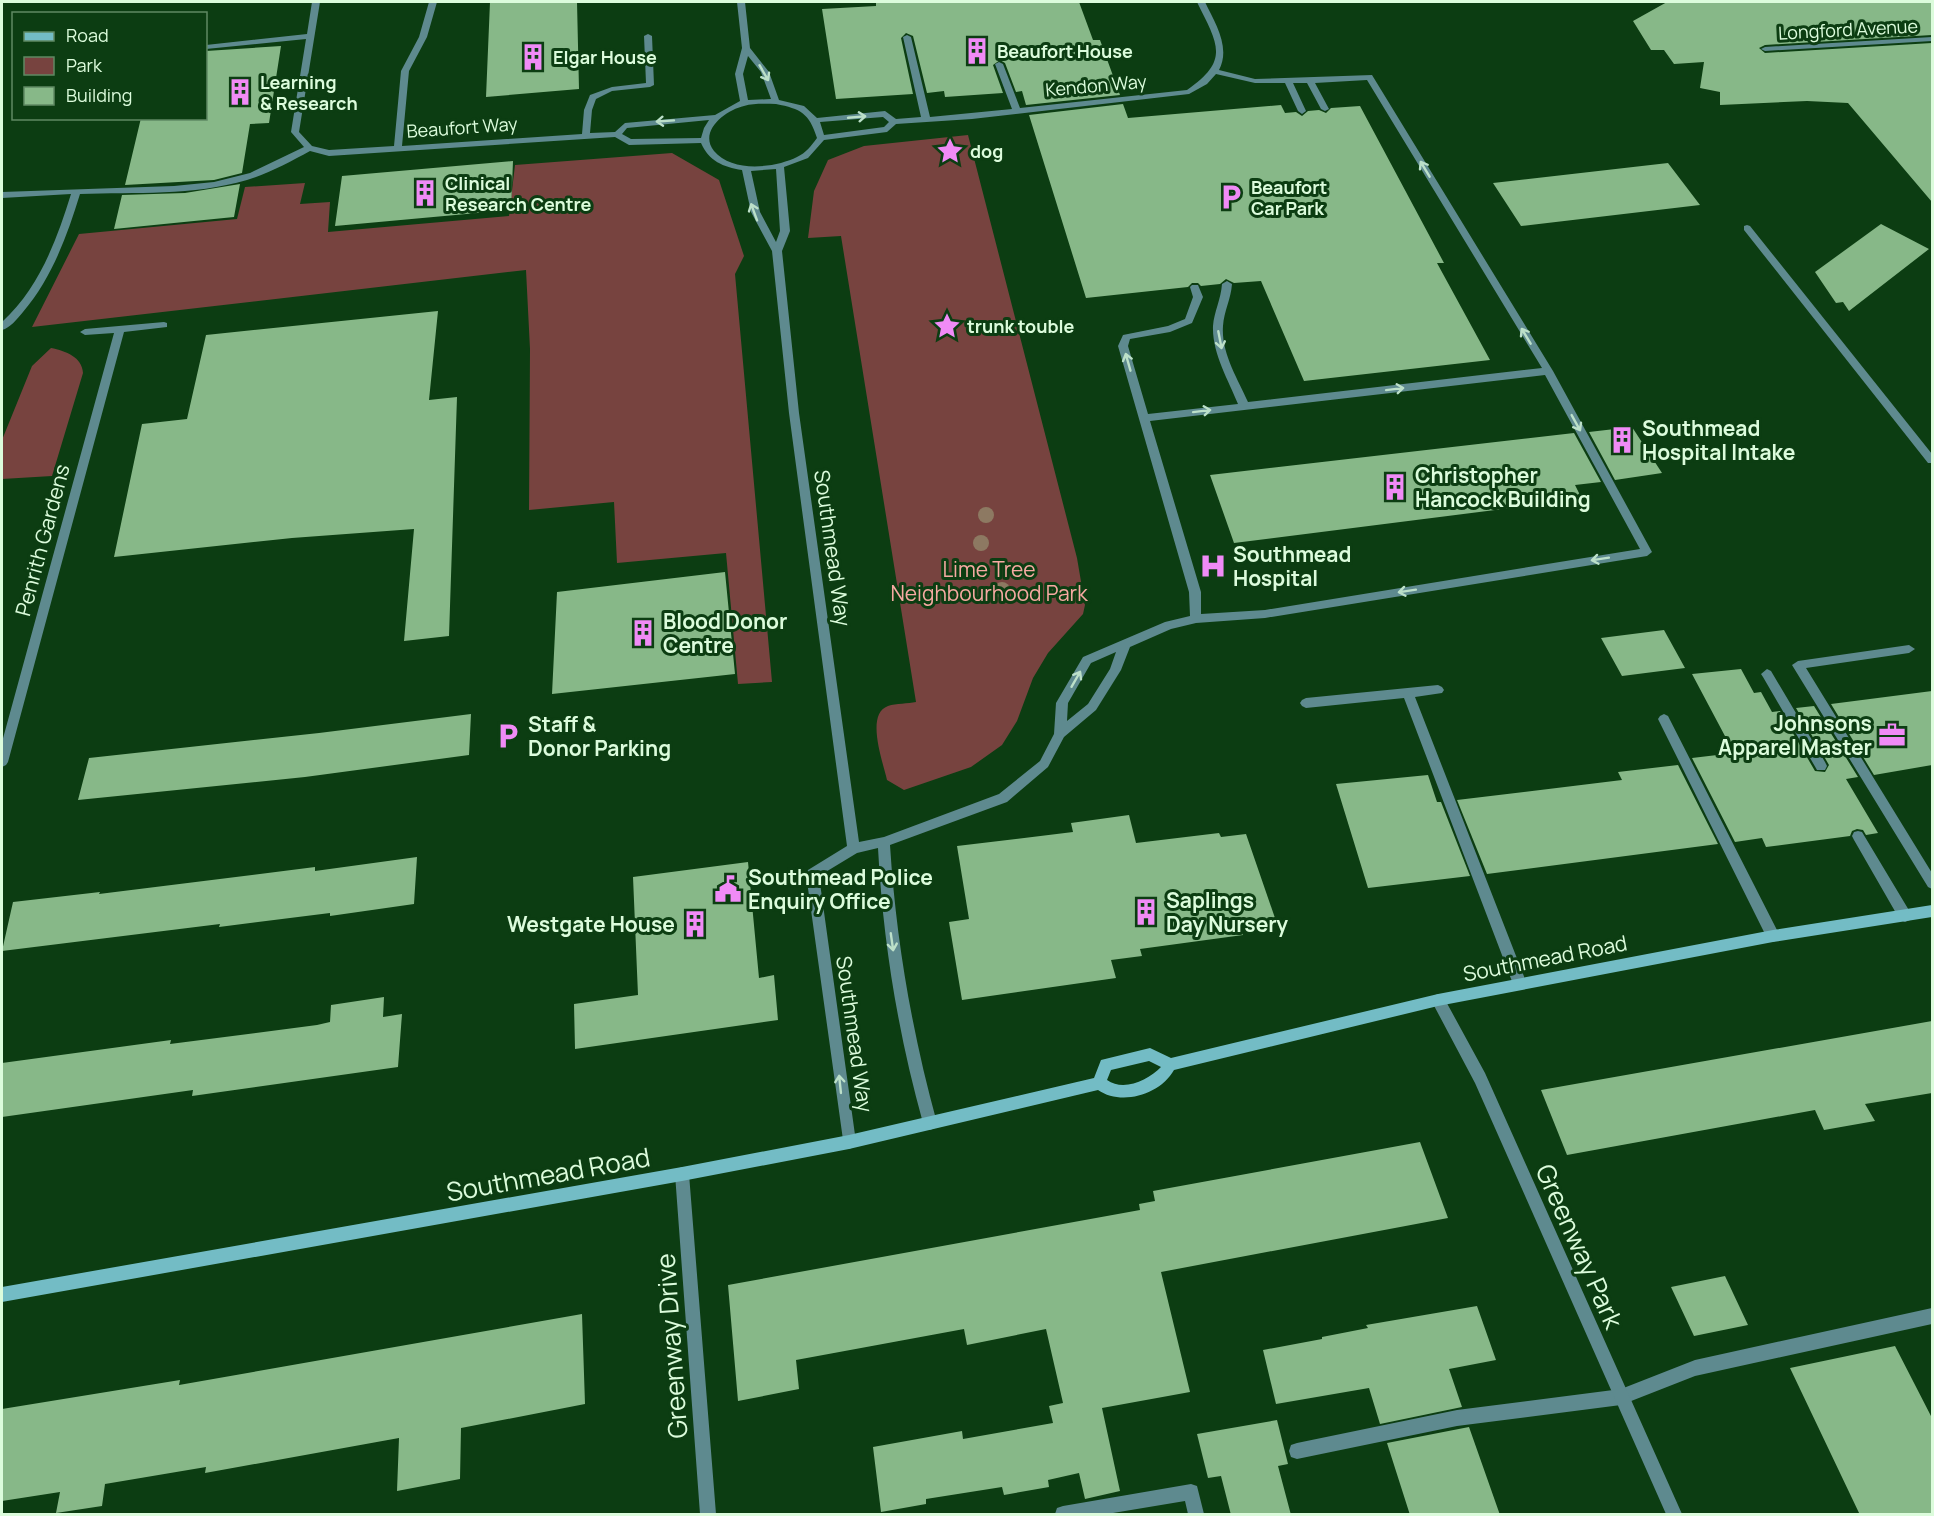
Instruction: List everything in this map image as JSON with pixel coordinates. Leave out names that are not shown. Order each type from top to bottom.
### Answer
[{"type":"main road","name":"Southmead Road","points":[[2,1295],[682,1174],[849,1142],[1099,1083],[1110,1090],[1120,1092],[1158,1082],[1167,1073],[1170,1065],[1438,1000],[1773,936],[1932,911]]},
{"type":"main road","points":[[1099,1083],[1106,1065],[1150,1054],[1170,1065]]},
{"type":"street","points":[[2,195],[204,186],[235,181],[274,167],[309,148],[295,132],[316,2]]},
{"type":"street","points":[[398,148],[405,70],[423,37],[433,2]]},
{"type":"street","points":[[741,2],[746,48],[739,74],[744,103]]},
{"type":"street","points":[[1125,644],[1169,625],[1196,619],[1265,614],[1647,552],[1548,371],[1369,76],[1310,81],[1255,81],[1216,72],[1222,57],[1213,27],[1201,2]]},
{"type":"street","points":[[207,47],[311,36]]},
{"type":"street","points":[[585,135],[589,105],[594,97],[607,91],[650,85],[648,36]]},
{"type":"street","points":[[821,138],[886,129],[894,122],[926,118],[907,37]]},
{"type":"street","name":"Longford Avenue","points":[[1766,49],[1932,39]]},
{"type":"street","points":[[746,48],[765,72],[776,102]]},
{"type":"street","points":[[999,64],[1016,109]]},
{"type":"street","name":"Kendon Way","points":[[926,118],[972,116],[1016,109],[1173,95],[1189,92],[1216,72]]},
{"type":"street","points":[[1288,81],[1302,111]]},
{"type":"street","points":[[1310,81],[1325,109]]},
{"type":"street","points":[[776,102],[807,111],[817,120],[821,138],[814,150],[800,160],[780,166],[746,168],[726,162],[711,153],[705,140],[707,128],[716,117],[744,103],[776,102]]},
{"type":"street","points":[[817,120],[885,114],[894,122]]},
{"type":"street","name":"Beaufort Way","points":[[617,134],[625,126],[716,117]]},
{"type":"street","name":"Beaufort Way","points":[[309,148],[329,153],[617,134],[629,142],[705,140]]},
{"type":"street","name":"Southmead Way","points":[[780,166],[784,231],[777,251],[794,413],[854,849]]},
{"type":"street","name":"Southmead Way","points":[[746,168],[749,198],[757,221],[777,251]]},
{"type":"street","points":[[2,327],[17,315],[46,273],[66,225],[76,191]]},
{"type":"street","points":[[1747,228],[1932,460]]},
{"type":"street","points":[[1227,284],[1227,299],[1218,325],[1219,344],[1244,406]]},
{"type":"street","points":[[1195,287],[1198,297],[1189,321],[1170,329],[1126,337],[1123,346],[1195,592],[1196,619]]},
{"type":"street","points":[[86,332],[164,325]]},
{"type":"street","name":"Penrith Gardens","points":[[2,762],[120,329]]},
{"type":"street","points":[[1143,418],[1548,371]]},
{"type":"street","name":"Southmead Way","points":[[849,1142],[812,874],[854,849],[884,842],[1003,798],[1044,764],[1060,734],[1092,707],[1115,670],[1125,644]]},
{"type":"street","name":"Southmead Way","points":[[1060,734],[1062,703],[1087,660],[1125,644]]},
{"type":"street","points":[[1909,649],[1798,664],[1932,883]]},
{"type":"street","points":[[1767,674],[1821,766]]},
{"type":"street","points":[[1306,703],[1438,690]]},
{"type":"street","points":[[1408,693],[1520,984]]},
{"type":"street","points":[[1664,719],[1773,936]]},
{"type":"street","points":[[1858,836],[1905,916]]},
{"type":"street","points":[[884,842],[886,897],[896,973],[914,1068],[930,1123]]},
{"type":"street","name":"Greenway Park","points":[[1438,1000],[1480,1078],[1674,1515]]},
{"type":"street","name":"Greenway Drive","points":[[682,1174],[708,1515]]},
{"type":"street","points":[[1297,1451],[1456,1418],[1621,1397],[1695,1368],[1932,1316]]},
{"type":"street","points":[[1063,1515],[1191,1492],[1196,1515]]},
{"type":"green space","name":"Lime Tree Neighbourhood Park","points":[[968,135],[1077,558],[1085,605],[1083,614],[1048,653],[1033,678],[1017,721],[1002,745],[971,767],[904,790],[887,780],[877,739],[878,718],[881,711],[888,706],[916,702],[841,236],[808,238],[814,191],[828,160],[864,146]]},
{"type":"green space","points":[[672,153],[719,180],[744,256],[735,274],[772,682],[738,684],[726,553],[617,563],[614,502],[529,510],[530,349],[526,270],[32,327],[79,234],[237,219],[245,187],[305,183],[300,204],[330,202],[328,232],[509,216],[515,165]]},
{"type":"green space","points":[[51,348],[67,353],[76,359],[83,373],[52,476],[2,479],[2,440],[32,366]]},
{"type":"building","name":"Elgar House","points":[[490,2],[577,2],[579,89],[486,97]]},
{"type":"building","points":[[876,2],[1079,2],[1093,40],[1100,40],[1120,95],[1026,105],[1022,91],[1016,92],[1005,63],[1000,60],[993,65],[1003,93],[945,97],[944,91],[927,93],[913,36],[906,33],[901,38],[913,94],[836,99],[822,9],[876,6]]},
{"type":"building","points":[[1667,2],[1932,2],[1932,35],[1765,45],[1759,48],[1765,53],[1932,43],[1932,202],[1848,103],[1807,101],[1720,105],[1720,92],[1700,88],[1704,62],[1674,64],[1664,50],[1651,50],[1633,21]]},
{"type":"building","points":[[281,46],[269,123],[250,124],[242,173],[214,180],[125,185],[141,120],[207,120],[207,51]]},
{"type":"building","name":"Beaufort Car Park","points":[[1123,104],[1128,118],[1281,105],[1285,113],[1296,112],[1302,116],[1308,111],[1319,110],[1326,113],[1331,108],[1360,106],[1444,263],[1437,263],[1490,360],[1304,381],[1261,281],[1234,283],[1226,279],[1220,284],[1201,286],[1198,283],[1192,283],[1188,287],[1086,298],[1029,115]]},
{"type":"building","name":"Clinical Research Centre","points":[[513,161],[511,210],[335,226],[342,176]]},
{"type":"building","points":[[1668,163],[1700,205],[1521,226],[1493,183]]},
{"type":"building","points":[[240,184],[234,217],[114,229],[122,195],[185,193]]},
{"type":"building","points":[[1881,224],[1929,249],[1849,311],[1843,302],[1836,303],[1815,272]]},
{"type":"building","points":[[438,311],[429,400],[457,397],[449,636],[404,641],[414,529],[292,538],[114,557],[142,424],[187,419],[206,335]]},
{"type":"building","name":"Southmead Hospital Intake","points":[[1632,427],[1662,473],[1615,480],[1589,432]]},
{"type":"building","name":"Christopher Hancock Building","points":[[1574,433],[1601,482],[1575,485],[1582,499],[1234,543],[1210,475]]},
{"type":"building","name":"Blood Donor Centre","points":[[725,572],[735,674],[552,694],[557,592]]},
{"type":"building","points":[[1664,630],[1685,668],[1622,676],[1601,638]]},
{"type":"building","points":[[1741,669],[1754,693],[1761,692],[1772,712],[1780,711],[1815,771],[1825,772],[1829,765],[1796,708],[1814,706],[1858,777],[1846,779],[1878,833],[1866,835],[1863,830],[1857,829],[1852,831],[1850,836],[1766,847],[1762,838],[1735,842],[1692,758],[1734,753],[1692,674]]},
{"type":"building","name":"Johnsons Apparel Master","points":[[1932,691],[1932,765],[1874,775],[1831,704]]},
{"type":"building","points":[[471,714],[469,755],[305,777],[78,800],[89,758]]},
{"type":"building","points":[[1678,765],[1718,844],[1487,874],[1457,800],[1622,780],[1618,772]]},
{"type":"building","points":[[1428,775],[1437,802],[1441,802],[1470,876],[1368,888],[1336,784]]},
{"type":"building","name":"Saplings Day Nursery","points":[[1129,815],[1136,843],[1219,833],[1221,837],[1246,834],[1276,921],[1240,927],[1243,935],[1140,949],[1142,956],[1111,960],[1116,978],[962,1000],[949,922],[969,919],[957,846],[1073,832],[1071,823]]},
{"type":"building","points":[[417,857],[414,904],[330,916],[330,913],[219,927],[220,924],[2,951],[13,902],[100,892],[99,894],[315,867],[315,871]]},
{"type":"building","name":"Westgate House","points":[[748,862],[759,978],[774,975],[778,1020],[575,1049],[574,1004],[638,995],[633,877]]},
{"type":"building","points":[[384,997],[383,1017],[402,1014],[398,1067],[192,1096],[193,1090],[2,1117],[2,1063],[171,1040],[170,1044],[317,1025],[330,1022],[331,1005]]},
{"type":"building","points":[[1932,1021],[1932,1093],[1865,1104],[1875,1121],[1824,1130],[1815,1110],[1567,1155],[1541,1090]]},
{"type":"building","points":[[1420,1142],[1448,1218],[1161,1272],[1190,1392],[1102,1408],[1120,1491],[1085,1499],[1079,1473],[1048,1480],[1049,1487],[1004,1495],[1002,1487],[926,1499],[926,1504],[881,1512],[873,1447],[962,1431],[963,1439],[1053,1423],[1049,1406],[1063,1403],[1046,1329],[967,1345],[964,1329],[796,1360],[799,1389],[738,1401],[728,1285],[1140,1210],[1139,1204],[1155,1201],[1153,1191]]},
{"type":"building","points":[[1725,1276],[1748,1325],[1694,1336],[1671,1287]]},
{"type":"building","points":[[1477,1306],[1496,1360],[1449,1369],[1462,1407],[1380,1424],[1369,1388],[1276,1404],[1263,1350],[1368,1328],[1366,1325]]},
{"type":"building","points":[[582,1314],[585,1404],[461,1428],[460,1479],[397,1491],[399,1438],[205,1473],[206,1467],[105,1484],[102,1506],[56,1513],[60,1492],[2,1501],[2,1409],[180,1380],[179,1385]]},
{"type":"building","points":[[1895,1346],[1932,1418],[1932,1515],[1860,1515],[1790,1368]]},
{"type":"building","points":[[1277,1420],[1288,1464],[1278,1466],[1291,1515],[1231,1515],[1221,1476],[1208,1478],[1197,1434]]},
{"type":"building","points":[[1469,1427],[1500,1515],[1410,1515],[1387,1443]]},
{"type":"place","name":"Beaufort House","points":[[977,51]]},
{"type":"place","name":"Elgar House","points":[[533,57]]},
{"type":"place","name":"Learning & Research","points":[[240,92]]},
{"type":"place","name":"dog","points":[[950,151]]},
{"type":"place","name":"Clinical Research Centre","points":[[425,193]]},
{"type":"place","name":"Beaufort Car Park","points":[[1231,197]]},
{"type":"place","name":"trunk touble","points":[[947,326]]},
{"type":"place","name":"Southmead Hospital Intake","points":[[1622,440]]},
{"type":"place","name":"Christopher Hancock Building","points":[[1395,487]]},
{"type":"place","name":"Southmead Hospital","points":[[1213,566]]},
{"type":"place","name":"Blood Donor Centre","points":[[643,633]]},
{"type":"place","name":"Johnsons Apparel Master","points":[[1892,735]]},
{"type":"place","name":"Staff & Donor Parking","points":[[508,736]]},
{"type":"place","name":"Southmead Police Enquiry Office","points":[[728,889]]},
{"type":"place","name":"Saplings Day Nursery","points":[[1146,912]]},
{"type":"place","name":"Westgate House","points":[[695,924]]}]
